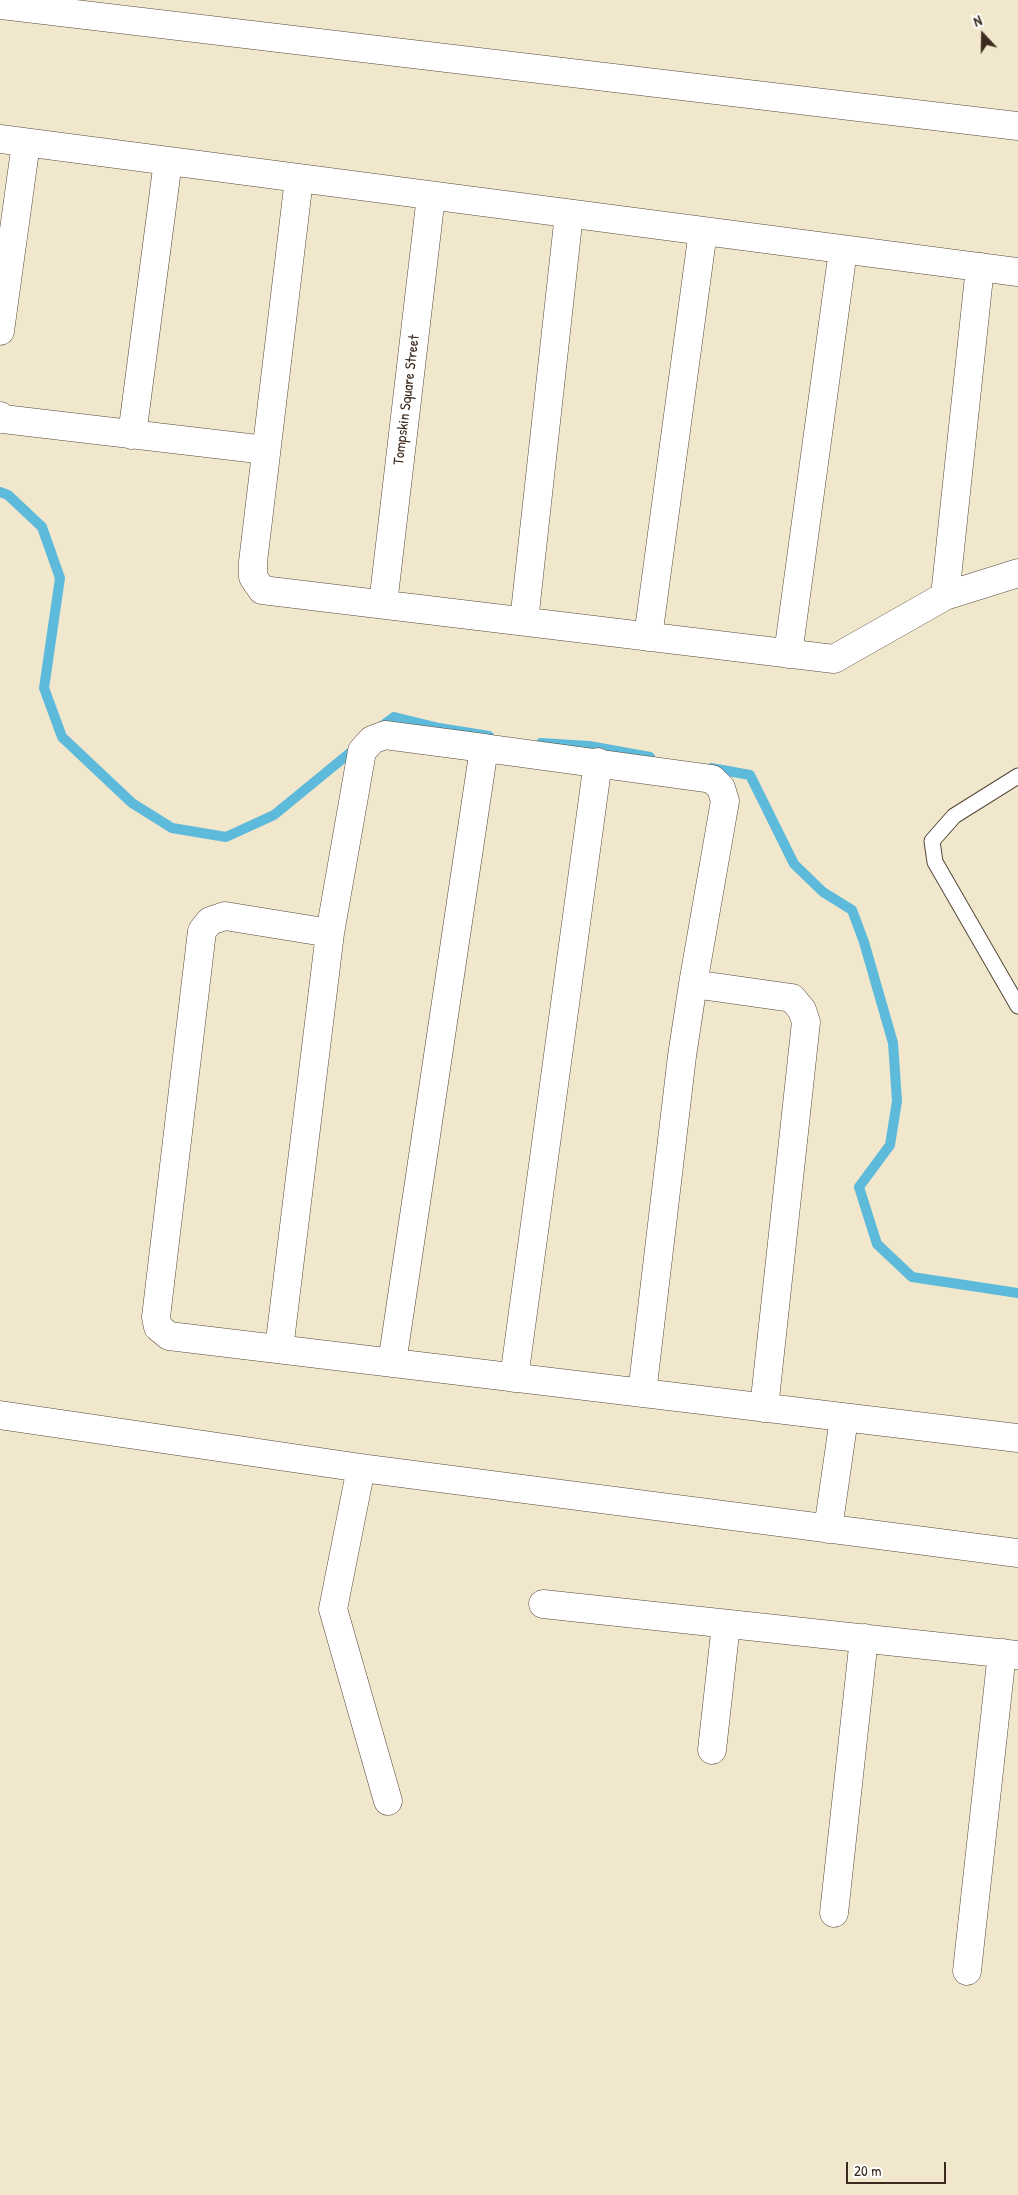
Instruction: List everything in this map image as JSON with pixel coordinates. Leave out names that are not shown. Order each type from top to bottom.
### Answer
[{"type":"street","points":[[0,5],[1018,126]]},
{"type":"street","points":[[0,331],[13,141],[1018,272]]},
{"type":"street","points":[[132,435],[168,161]]},
{"type":"street","points":[[299,179],[253,562],[253,577],[262,590],[834,659],[944,596],[1018,573]]},
{"type":"street","name":"Tompskin Square Street","points":[[383,604],[431,196]]},
{"type":"street","points":[[524,621],[569,214]]},
{"type":"street","points":[[648,636],[703,231]]},
{"type":"street","points":[[788,654],[843,250]]},
{"type":"street","points":[[944,596],[980,267]]},
{"type":"street","points":[[0,416],[3,419],[266,450]]},
{"type":"street","points":[[279,1349],[330,933],[362,751],[372,740],[384,735],[598,762],[712,779],[721,788],[725,801],[693,984],[681,1066],[642,1393]]},
{"type":"street","points":[[392,1363],[484,748]]},
{"type":"street","points":[[514,1378],[598,762]]},
{"type":"street","points":[[330,933],[225,916],[210,921],[202,931],[156,1317],[158,1327],[169,1336],[1018,1438]]},
{"type":"street","points":[[693,984],[792,998],[802,1010],[806,1022],[764,1408]]},
{"type":"street","points":[[0,1415],[361,1468],[1018,1553]]},
{"type":"street","points":[[828,1529],[844,1418]]},
{"type":"street","points":[[361,1468],[333,1610],[388,1801]]},
{"type":"street","points":[[543,1604],[1010,1654],[967,1971]]},
{"type":"street","points":[[712,1750],[726,1624]]},
{"type":"street","points":[[834,1913],[864,1638]]},
{"type":"lane","points":[[1018,776],[954,816],[932,841],[935,862],[1018,1006]]},
{"type":"waterway","points":[[0,492],[8,495],[42,527],[60,578],[44,688],[62,737],[132,803],[172,828],[226,837],[274,815],[357,747]]},
{"type":"waterway","points":[[378,729],[394,717],[439,728],[489,736]]},
{"type":"waterway","points":[[541,743],[589,746],[650,757]]},
{"type":"waterway","points":[[711,768],[750,775],[794,864],[823,892],[852,910],[864,942],[893,1043],[897,1101],[890,1145],[859,1187],[877,1244],[912,1277],[1018,1293]]}]
